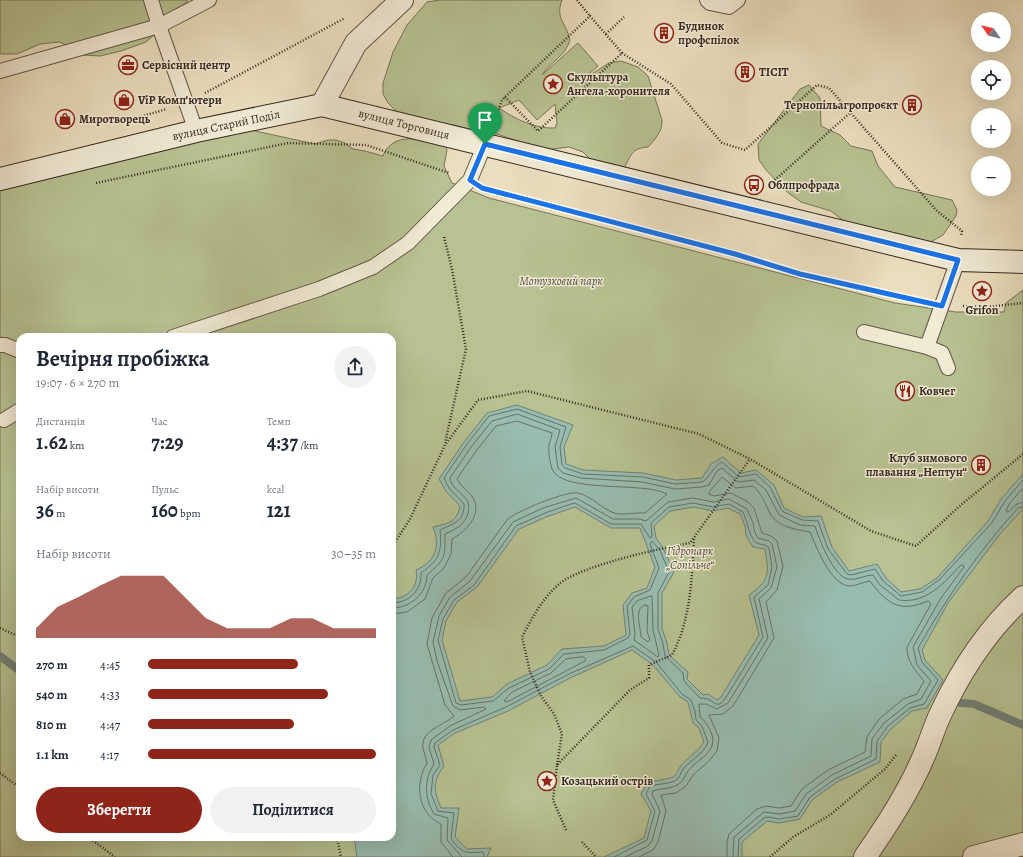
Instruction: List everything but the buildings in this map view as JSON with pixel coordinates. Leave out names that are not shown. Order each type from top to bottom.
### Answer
[{"type":"main road","points":[[322,104],[356,43],[402,0]]},
{"type":"main road","name":"вулиця Старий Поділ","points":[[0,179],[196,131],[322,104]]},
{"type":"main road","name":"вулиця Торговиця","points":[[322,104],[958,260],[1023,262]]},
{"type":"main road","points":[[865,857],[897,809],[923,758],[941,712],[968,661],[1010,610],[1023,597]]},
{"type":"main road","points":[[974,857],[1023,844]]},
{"type":"lane","points":[[151,0],[196,131]]},
{"type":"lane","points":[[0,71],[159,26],[178,18],[209,0]]},
{"type":"lane","points":[[707,0],[710,3],[729,8],[738,0]]},
{"type":"lane","points":[[185,333],[319,289],[373,267],[408,243],[470,180],[485,144]]},
{"type":"lane","points":[[927,347],[958,260]]},
{"type":"lane","points":[[864,332],[927,347],[942,354],[948,368]]},
{"type":"lane","points":[[0,345],[5,345],[16,349]]},
{"type":"lane","points":[[4,420],[16,412]]},
{"type":"path","points":[[577,0],[622,53],[671,84],[722,143],[745,150],[817,85],[829,88],[936,210],[962,230],[958,260]]},
{"type":"path","points":[[493,124],[502,100],[590,16]]},
{"type":"path","points":[[606,34],[624,17]]},
{"type":"path","points":[[505,97],[538,131],[622,53]]},
{"type":"path","points":[[768,186],[850,113]]},
{"type":"path","points":[[93,183],[288,143],[366,145],[470,180],[482,188],[735,254],[800,274],[942,306],[987,307],[1023,303]]},
{"type":"path","points":[[438,213],[452,269],[466,349],[445,445]]},
{"type":"path","points":[[396,542],[410,519],[445,445],[478,400],[527,391],[699,434],[750,459],[871,531],[916,546],[961,505],[1023,454]]},
{"type":"path","points":[[566,830],[552,800],[562,734],[554,714],[541,696],[530,672],[522,637],[536,610],[559,584],[582,572],[664,547],[690,543],[750,459]]},
{"type":"path","points":[[557,765],[630,690],[649,678],[649,665],[672,655],[683,630],[691,585],[694,537]]},
{"type":"path","points":[[0,628],[16,635]]},
{"type":"path","points":[[770,857],[793,837],[830,815],[885,769],[898,753]]},
{"type":"path","points":[[0,773],[16,785]]},
{"type":"path","points":[[94,841],[116,857]]},
{"type":"path","points":[[338,841],[341,857]]},
{"type":"path","points":[[582,842],[596,857]]},
{"type":"green space","points":[[0,0],[188,0],[173,18],[146,42],[121,51],[100,56],[84,55],[60,42],[40,44],[17,54],[0,54]]},
{"type":"green space","points":[[440,0],[562,0],[560,6],[560,16],[570,40],[565,51],[542,75],[578,43],[598,66],[581,81],[609,63],[621,61],[638,67],[648,76],[662,120],[658,135],[648,147],[638,149],[632,154],[623,170],[591,160],[583,152],[569,147],[545,150],[485,130],[474,130],[454,125],[416,123],[400,115],[388,103],[383,94],[383,83],[393,52],[407,25],[427,2]],"holes":[[[519,100],[537,120],[555,104],[557,123],[555,128],[533,125],[512,116],[499,108]]]},
{"type":"green space","points":[[809,85],[820,98],[821,126],[840,135],[851,146],[872,151],[878,166],[895,187],[952,200],[957,210],[956,216],[943,235],[927,244],[860,234],[831,211],[801,202],[787,192],[766,170],[759,160],[758,144],[800,89]]},
{"type":"green space","name":"Гідропарк „Сопільче“","points":[[246,129],[315,144],[328,140],[336,140],[345,143],[353,149],[383,156],[388,148],[394,143],[401,140],[418,139],[445,145],[447,150],[444,166],[452,183],[489,198],[895,303],[956,312],[1004,312],[1006,303],[1023,290],[1023,857],[0,857],[0,183]]},
{"type":"water","points":[[517,405],[573,425],[564,447],[566,464],[583,470],[643,473],[676,480],[702,478],[711,464],[723,457],[741,473],[756,470],[774,485],[784,508],[803,517],[821,516],[832,547],[849,571],[877,564],[886,578],[901,592],[920,589],[937,578],[988,521],[1001,499],[1023,474],[1023,509],[1000,534],[948,603],[922,650],[925,660],[943,680],[927,708],[912,711],[891,729],[881,742],[880,762],[837,782],[812,800],[800,819],[779,823],[767,821],[742,842],[742,857],[604,857],[644,838],[651,811],[641,794],[648,782],[673,777],[679,768],[699,749],[704,742],[699,728],[693,723],[688,702],[680,697],[653,665],[632,650],[570,678],[508,711],[455,733],[438,745],[444,766],[437,777],[435,787],[441,808],[459,808],[455,837],[467,849],[491,848],[487,857],[357,857],[355,841],[396,841],[396,598],[408,594],[412,590],[417,576],[416,570],[428,563],[435,553],[436,541],[433,527],[448,523],[454,519],[458,512],[460,506],[445,490],[439,479],[464,442],[487,413]],"holes":[[[575,507],[611,528],[640,528],[655,567],[647,588],[632,593],[623,605],[626,635],[604,646],[562,649],[547,665],[507,684],[492,697],[460,701],[442,640],[446,621],[457,602],[477,587],[519,529],[546,517]],[[694,507],[713,511],[728,508],[740,514],[745,526],[746,536],[753,547],[765,549],[767,565],[764,580],[761,585],[749,595],[759,635],[721,697],[717,700],[708,694],[703,695],[687,679],[688,672],[669,655],[662,629],[662,593],[674,572],[663,548],[656,538],[654,526],[670,511]]]},
{"type":"waterway","points":[[0,656],[16,668]]},
{"type":"waterway","points":[[961,703],[974,704],[1023,725]]},
{"type":"place","name":"Будинок профспілок","points":[[664,33]]},
{"type":"place","name":"Сервісний центр","points":[[128,65]]},
{"type":"place","name":"ТІСІТ","points":[[745,72]]},
{"type":"place","name":"Скульптура Ангела-хоронителя","points":[[553,84]]},
{"type":"place","name":"ViP Комп’ютери","points":[[124,100]]},
{"type":"place","name":"Тернопільагропроєкт","points":[[912,105]]},
{"type":"place","name":"Миротворець","points":[[65,119]]},
{"type":"place","name":"Облпрофрада","points":[[754,185]]},
{"type":"place","name":"Grifon","points":[[982,291]]},
{"type":"place","name":"Ковчег","points":[[905,391]]},
{"type":"place","name":"Клуб зимового плавання „Нептун“","points":[[981,465]]},
{"type":"place","name":"Козацький острів","points":[[547,781]]},
{"type":"route","points":[[485,144],[958,260],[942,306],[800,274],[735,254],[482,188],[470,180],[485,144]]},
{"type":"park label","name":"Мотузковий парк","points":[[561,281]]}]
